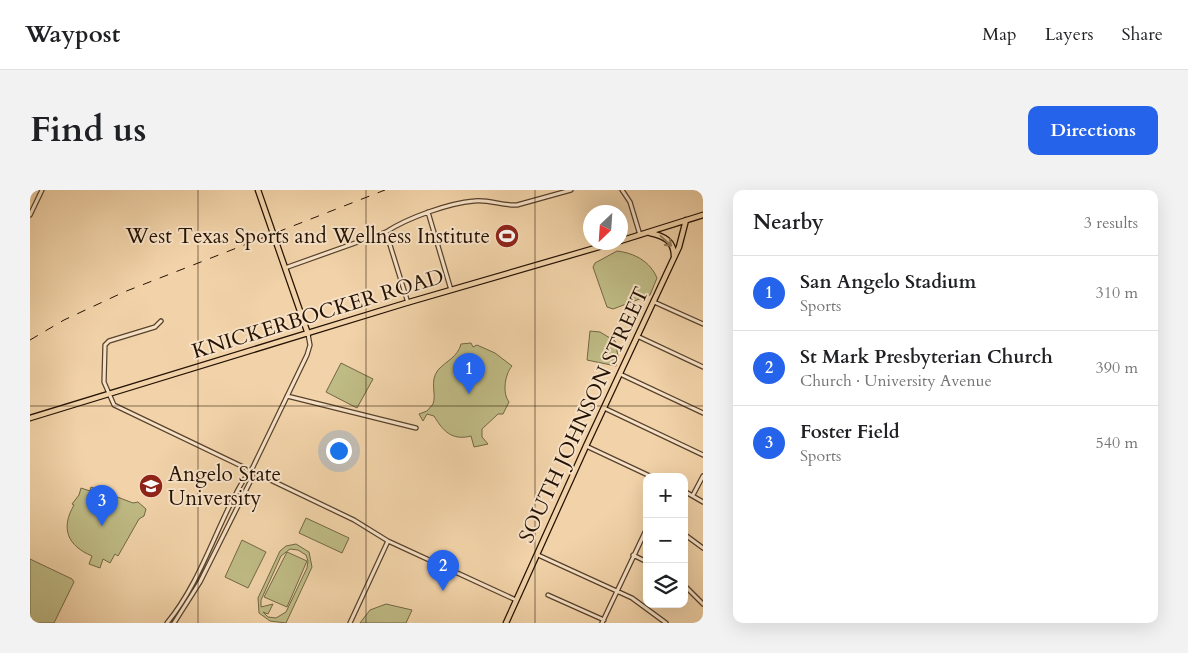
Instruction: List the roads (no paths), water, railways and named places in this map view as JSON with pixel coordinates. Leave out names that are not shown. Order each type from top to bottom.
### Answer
[{"type":"main road","points":[[258,190],[308,334]]},
{"type":"main road","points":[[628,239],[703,215]]},
{"type":"main road","name":"SOUTH JOHNSON STREET","points":[[506,623],[674,258],[684,234],[686,220]]},
{"type":"main road","points":[[649,232],[669,241],[674,250],[674,258]]},
{"type":"main road","name":"KNICKERBOCKER ROAD","points":[[30,418],[408,302],[588,250]]},
{"type":"street","points":[[30,215],[42,190]]},
{"type":"street","points":[[285,268],[386,232],[400,222],[428,212],[474,201],[507,206],[517,205],[572,190]]},
{"type":"street","points":[[622,190],[630,202],[640,236]]},
{"type":"street","points":[[428,212],[451,290]]},
{"type":"street","points":[[386,232],[408,302]]},
{"type":"street","points":[[654,302],[703,324]]},
{"type":"street","points":[[161,321],[155,328],[110,340],[105,345],[104,382],[108,394],[117,407],[354,520],[388,541],[517,601]]},
{"type":"street","points":[[167,623],[191,586],[246,475],[251,471],[310,345],[308,334]]},
{"type":"street","points":[[637,336],[703,367]]},
{"type":"street","points":[[620,374],[703,414]]},
{"type":"street","points":[[287,396],[416,428]]},
{"type":"street","points":[[604,408],[703,455]]},
{"type":"street","points":[[586,446],[643,473]]},
{"type":"street","points":[[174,623],[200,582],[252,478],[251,471]]},
{"type":"street","points":[[693,495],[703,476]]},
{"type":"street","points":[[688,493],[703,502]]},
{"type":"street","points":[[548,595],[603,621],[643,536]]},
{"type":"street","points":[[688,537],[703,548]]},
{"type":"street","points":[[350,623],[388,541]]},
{"type":"street","points":[[634,555],[643,560]]},
{"type":"street","points":[[538,556],[616,590],[645,606],[666,623]]},
{"type":"street","points":[[688,588],[703,604]]},
{"type":"railway","points":[[30,340],[64,320],[124,292],[385,190]]},
{"type":"place","name":"West Texas Sports and Wellness Institute","points":[[507,236]]},
{"type":"place","name":"San Angelo Stadium","points":[[469,394]]},
{"type":"place","name":"Angelo State University","points":[[151,486]]},
{"type":"place","name":"Foster Field","points":[[102,526]]},
{"type":"place","name":"St Mark Presbyterian Church","points":[[443,591]]}]
